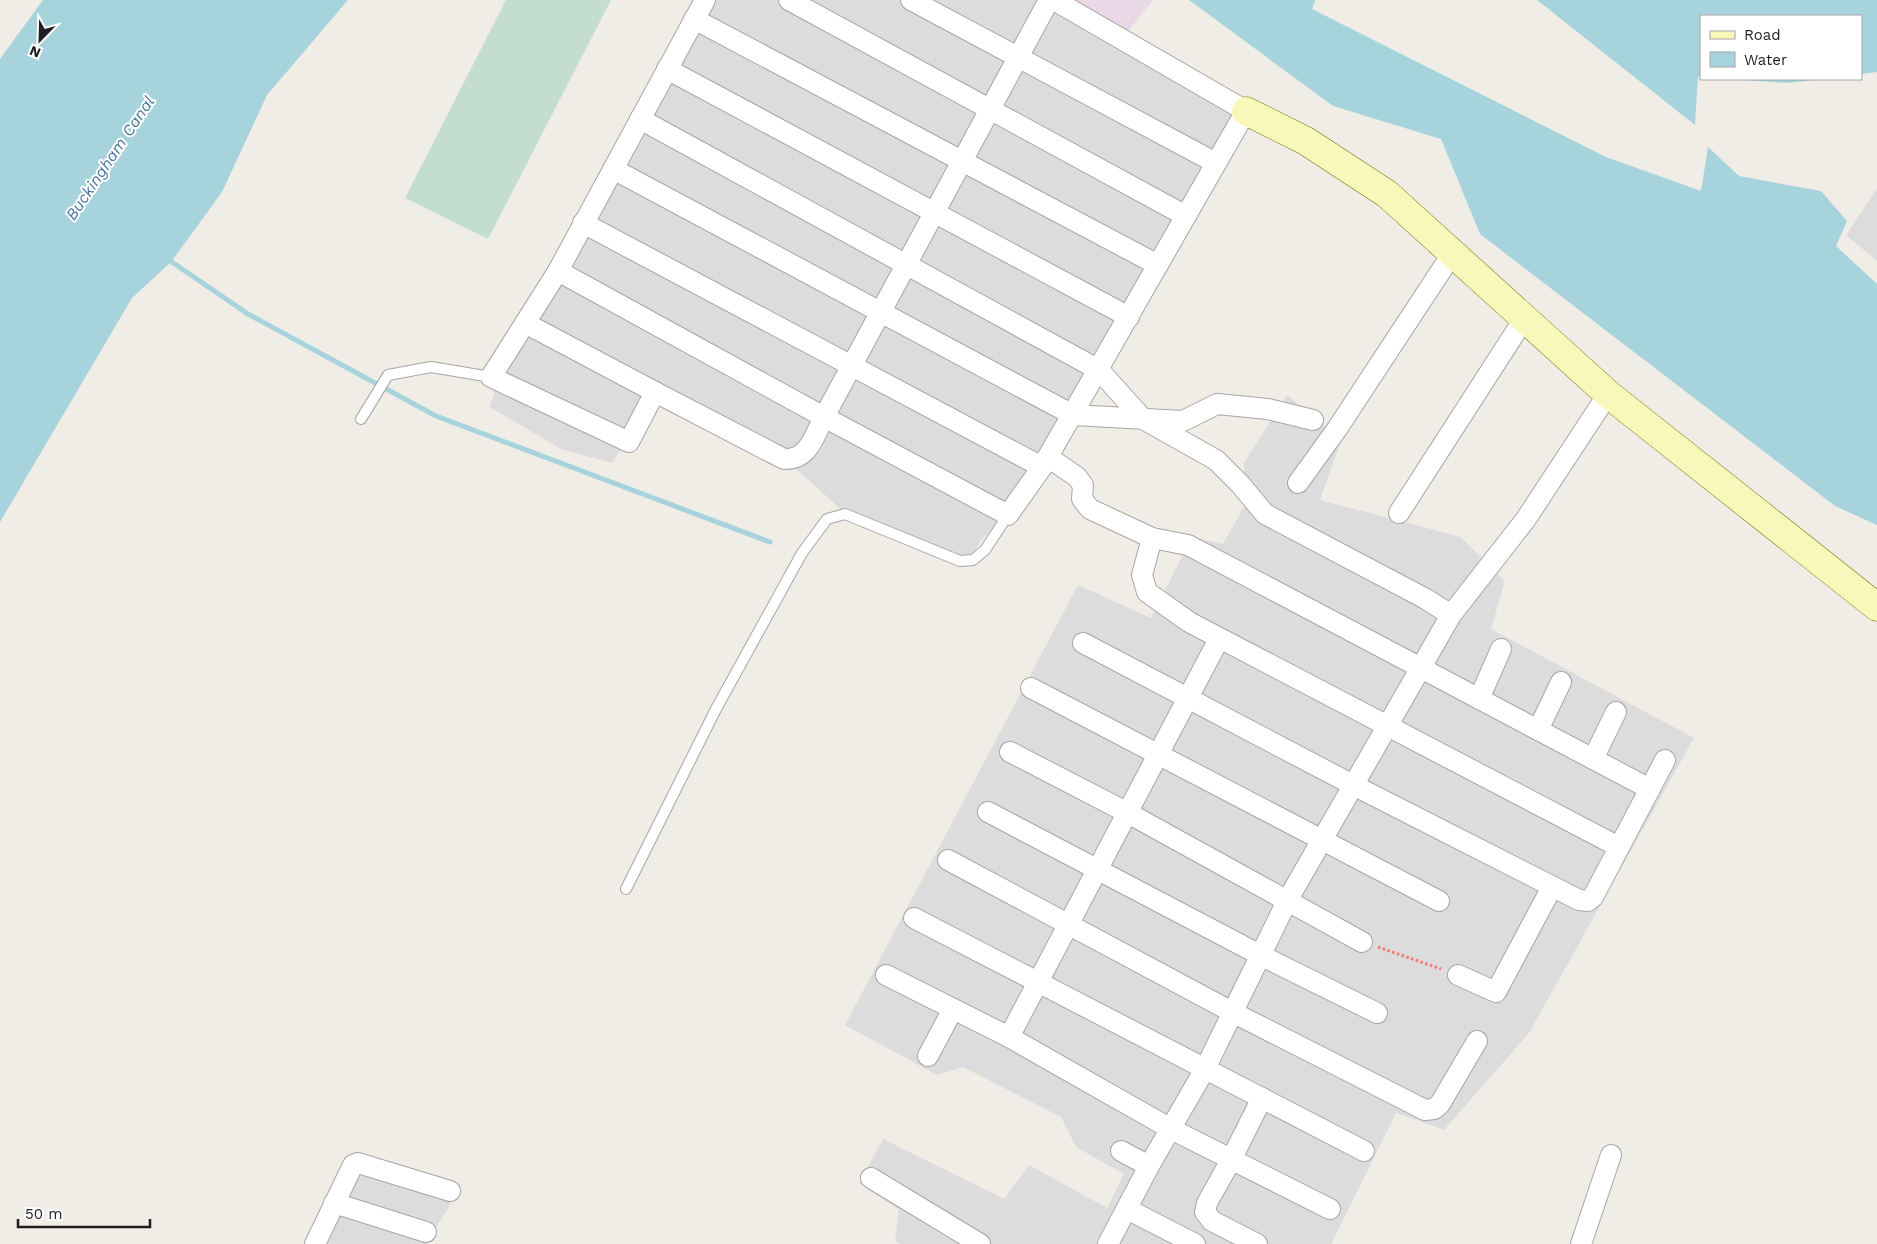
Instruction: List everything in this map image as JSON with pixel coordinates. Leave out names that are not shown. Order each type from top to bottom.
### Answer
[{"type":"street","points":[[655,392],[629,442],[491,377],[558,271],[705,0]]},
{"type":"street","points":[[789,0],[1186,216]]},
{"type":"street","points":[[911,0],[1216,163]]},
{"type":"street","points":[[526,324],[784,459],[795,460],[805,452],[1049,0]]},
{"type":"street","points":[[1054,0],[1246,111],[1306,140],[1387,194],[1608,394],[1877,608]]},
{"type":"street","points":[[694,19],[1158,265]]},
{"type":"street","points":[[667,69],[1128,317]]},
{"type":"street","points":[[558,271],[824,417],[1008,515],[1045,462],[1073,415],[1246,111]]},
{"type":"street","points":[[640,119],[1099,370],[1143,420],[1216,460],[1240,484],[1265,514],[1426,598],[1451,615]]},
{"type":"street","points":[[613,168],[1073,415],[1183,421],[1217,404],[1268,409],[1313,420]]},
{"type":"street","points":[[583,223],[852,366],[1077,477],[1083,486],[1082,499],[1090,509],[1152,538],[1188,545],[1650,789]]},
{"type":"street","points":[[1298,483],[1337,429],[1452,254]]},
{"type":"street","points":[[1399,513],[1524,319]]},
{"type":"street","points":[[1108,1244],[1149,1166],[1206,1069],[1287,902],[1320,841],[1451,615],[1526,519],[1608,394]]},
{"type":"street","points":[[1152,538],[1142,575],[1147,592],[1189,622],[1387,727],[1619,846]]},
{"type":"street","points":[[1009,1038],[1220,639]]},
{"type":"street","points":[[1083,643],[1353,785],[1578,900],[1588,901],[1593,897],[1665,760]]},
{"type":"street","points":[[1479,699],[1502,649]]},
{"type":"street","points":[[1538,730],[1561,682]]},
{"type":"street","points":[[1031,688],[1320,841],[1439,901]]},
{"type":"street","points":[[1593,759],[1616,712]]},
{"type":"street","points":[[1010,752],[1128,813],[1362,942]]},
{"type":"street","points":[[988,812],[1262,956],[1377,1013]]},
{"type":"street","points":[[948,860],[1068,926],[1425,1110],[1434,1109],[1440,1104],[1477,1040]]},
{"type":"street","points":[[1458,975],[1496,992],[1552,887]]},
{"type":"street","points":[[914,918],[1364,1151]]},
{"type":"street","points":[[886,974],[1009,1038],[1171,1129],[1330,1209]]},
{"type":"street","points":[[928,1056],[953,1009]]},
{"type":"street","points":[[1257,1244],[1212,1221],[1205,1212],[1207,1203],[1232,1160],[1262,1098]]},
{"type":"street","points":[[1121,1151],[1149,1166]]},
{"type":"street","points":[[1581,1244],[1611,1156]]},
{"type":"street","points":[[315,1244],[349,1169],[358,1163],[450,1191]]},
{"type":"street","points":[[871,1178],[980,1244]]},
{"type":"street","points":[[334,1203],[426,1232]]},
{"type":"street","points":[[1127,1209],[1195,1244]]},
{"type":"lane","points":[[361,419],[388,375],[431,368],[491,377]]},
{"type":"lane","points":[[626,889],[716,709],[802,553],[827,518],[844,514],[960,562],[973,560],[985,550],[1008,515]]},
{"type":"path","points":[[1362,942],[1458,975]]},
{"type":"shaded area","points":[[702,0],[1057,0],[1245,108],[1007,513],[980,541],[972,558],[959,559],[844,512],[783,457],[655,389],[628,439],[612,463],[561,449],[490,407],[501,369]]},
{"type":"shaded area","points":[[1072,0],[1153,0],[1128,31]]},
{"type":"shaded area","points":[[1877,189],[1877,261],[1846,235]]},
{"type":"shaded area","points":[[1287,395],[1341,441],[1320,500],[1461,537],[1505,581],[1491,629],[1694,738],[1529,1033],[1444,1130],[1396,1113],[1331,1244],[900,1244],[895,1241],[899,1210],[859,1183],[883,1139],[1004,1199],[1029,1165],[1107,1208],[1124,1174],[1076,1147],[1061,1117],[963,1067],[937,1075],[845,1025],[1078,585],[1151,618],[1192,537],[1223,544],[1244,507],[1244,463]]},
{"type":"shaded area","points":[[348,1171],[453,1200],[426,1244],[313,1244]]},
{"type":"green space","points":[[506,0],[611,0],[488,239],[405,198]]},
{"type":"water","name":"Buckingham Canal","points":[[43,0],[348,0],[267,95],[222,192],[171,262],[132,298],[0,522],[0,59]]},
{"type":"water","points":[[1189,0],[1315,0],[1312,9],[1606,157],[1701,191],[1708,147],[1739,176],[1821,191],[1847,221],[1836,246],[1877,284],[1877,525],[1835,506],[1480,234],[1441,139],[1333,106]]},
{"type":"water","points":[[1537,0],[1877,0],[1877,72],[1862,74],[1862,15],[1700,15],[1700,76],[1698,77],[1695,125]]},
{"type":"water","points":[[1744,80],[1815,80],[1787,83]]},
{"type":"waterway","points":[[166,258],[248,314],[436,416],[770,542]]}]
